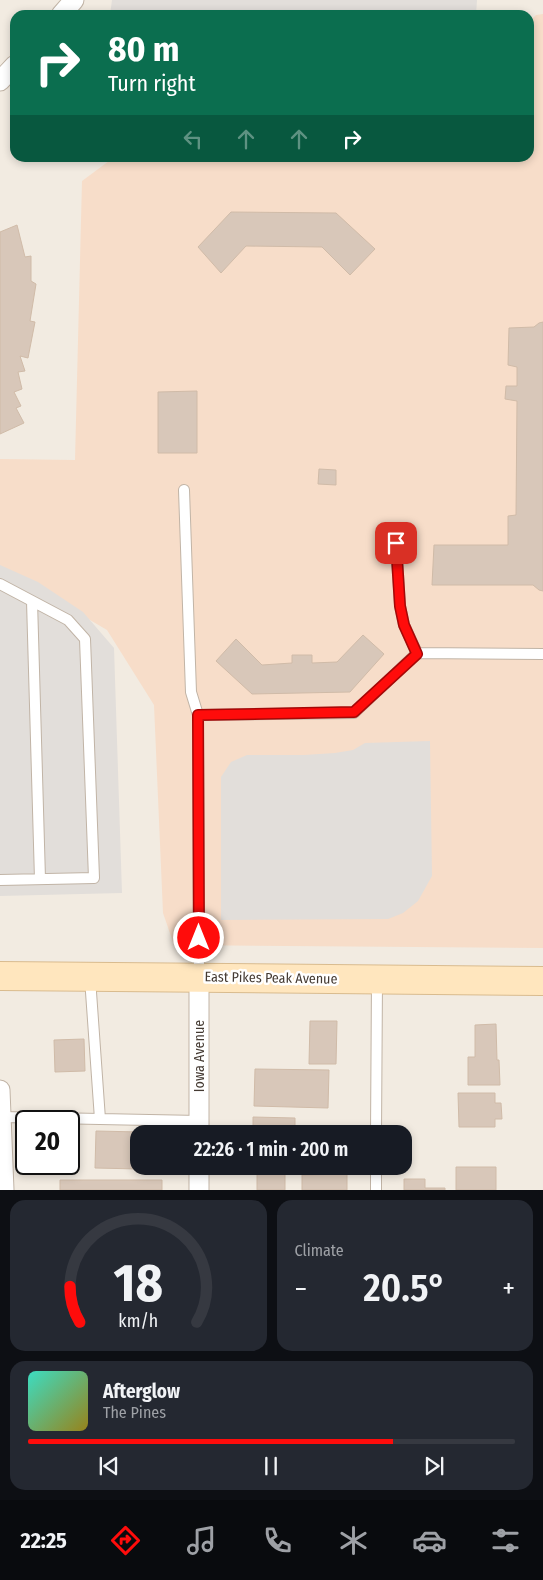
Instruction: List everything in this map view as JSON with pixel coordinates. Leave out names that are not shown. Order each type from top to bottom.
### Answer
[{"type":"main road","name":"East Pikes Peak Avenue","points":[[0,976],[543,981]]},
{"type":"street","points":[[66,10],[74,0]]},
{"type":"street","points":[[0,81],[10,70]]},
{"type":"street","name":"Iowa Avenue","points":[[199,978],[199,1125]]},
{"type":"street","points":[[0,1090],[4,1190]]},
{"type":"street","points":[[199,1175],[199,1190]]},
{"type":"lane","points":[[184,490],[191,692],[198,715],[199,978]]},
{"type":"lane","points":[[396,543],[400,606],[404,625],[417,654]]},
{"type":"lane","points":[[0,584],[68,620],[85,639],[94,878],[0,880]]},
{"type":"lane","points":[[32,600],[40,879]]},
{"type":"lane","points":[[198,715],[354,712],[417,654],[543,654]]},
{"type":"lane","points":[[90,978],[100,1119]]},
{"type":"lane","points":[[376,1125],[377,980]]},
{"type":"lane","points":[[1,1117],[100,1119],[174,1125]]},
{"type":"lane","points":[[376,1175],[376,1190]]},
{"type":"shaded area","points":[[112,0],[477,0],[476,10],[111,10]]},
{"type":"shaded area","points":[[543,14],[543,948],[174,945],[163,913],[154,705],[107,630],[0,567],[0,459],[75,460],[82,181],[108,162],[534,162],[534,17]]},
{"type":"shaded area","points":[[0,565],[38,582],[83,612],[114,648],[122,893],[0,896]]},
{"type":"shaded area","points":[[430,741],[432,876],[418,901],[403,913],[388,919],[221,920],[221,777],[231,762],[247,755],[335,753],[353,750],[365,743]]},
{"type":"building","points":[[231,212],[336,213],[375,249],[350,275],[322,247],[246,246],[221,273],[198,247]]},
{"type":"building","points":[[17,225],[25,257],[31,256],[31,281],[36,284],[30,321],[35,322],[28,358],[20,356],[25,371],[18,372],[22,389],[14,392],[21,406],[16,408],[24,423],[0,434],[0,232]]},
{"type":"building","points":[[543,322],[543,591],[533,585],[432,585],[434,545],[508,545],[508,516],[516,515],[517,401],[505,399],[506,386],[517,386],[517,367],[508,365],[509,328],[534,327]]},
{"type":"building","points":[[197,391],[197,453],[158,453],[158,392]]},
{"type":"building","points":[[319,469],[336,470],[336,485],[318,484]]},
{"type":"building","points":[[363,635],[384,654],[350,692],[252,694],[216,661],[236,639],[262,665],[292,663],[292,655],[312,655],[312,663],[337,662]]},
{"type":"building","points":[[310,1021],[337,1021],[336,1064],[309,1064]]},
{"type":"building","points":[[496,1024],[500,1085],[468,1085],[468,1057],[475,1057],[475,1025]]},
{"type":"building","points":[[84,1039],[85,1071],[55,1072],[54,1040]]},
{"type":"building","points":[[255,1069],[329,1070],[328,1108],[254,1106]]},
{"type":"building","points":[[458,1093],[495,1093],[495,1103],[501,1103],[502,1119],[495,1119],[495,1127],[459,1127]]},
{"type":"building","points":[[253,1117],[295,1118],[295,1125],[253,1125]]},
{"type":"building","points":[[96,1131],[130,1132],[130,1169],[95,1168]]},
{"type":"building","points":[[456,1167],[496,1167],[496,1190],[456,1190]]},
{"type":"building","points":[[257,1175],[285,1175],[285,1190],[257,1190]]},
{"type":"building","points":[[302,1175],[347,1175],[347,1190],[302,1190]]},
{"type":"building","points":[[404,1179],[425,1179],[425,1188],[445,1188],[445,1190],[404,1190]]},
{"type":"building","points":[[60,1180],[162,1180],[162,1190],[60,1190]]},
{"type":"route","points":[[199,938],[198,715],[354,712],[417,654],[404,625],[400,606],[396,543]]}]
